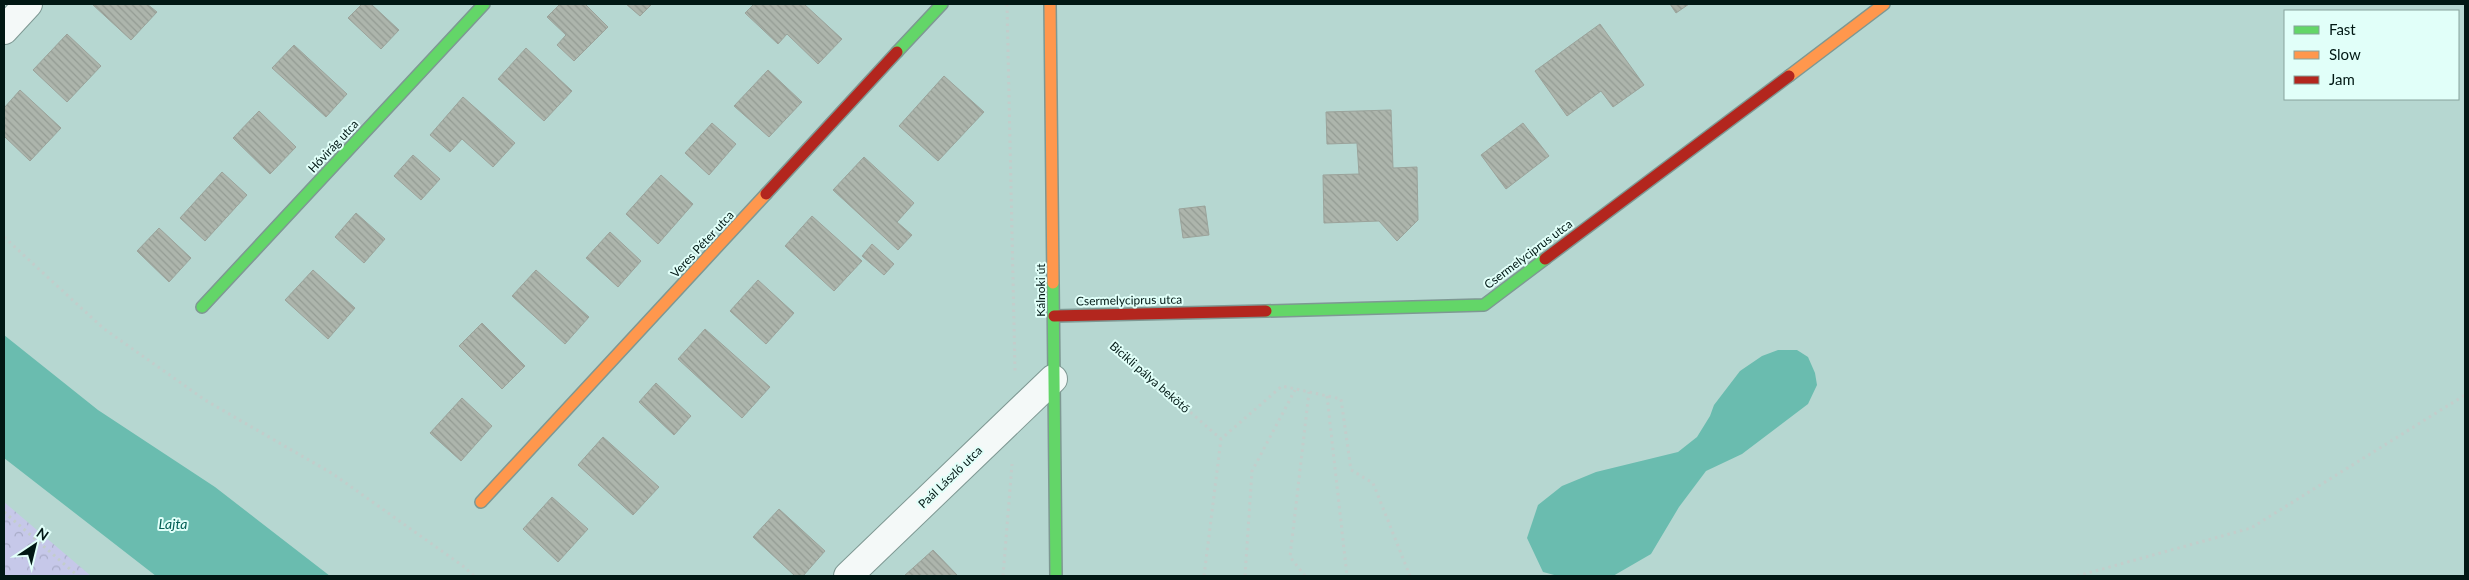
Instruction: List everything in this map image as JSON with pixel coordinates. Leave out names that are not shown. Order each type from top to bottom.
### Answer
[{"type":"street","points":[[4,30],[28,4]]},
{"type":"street","name":"Hóvirág utca","points":[[202,307],[484,4]]},
{"type":"street","name":"Veres Péter utca","points":[[482,502],[942,4]]},
{"type":"street","name":"Kálnoki út","points":[[1050,4],[1054,316],[1052,379],[1056,576]]},
{"type":"street","name":"Csermelyciprus utca","points":[[1054,316],[1484,305],[1884,4]]},
{"type":"street","name":"Paál László utca","points":[[848,576],[1052,379]]},
{"type":"path","points":[[1004,576],[1016,412],[1007,4]]},
{"type":"path","points":[[4,237],[103,328],[205,400],[333,474],[464,566],[474,576]]},
{"type":"path","name":"Bicikli pálya bekötő","points":[[1116,348],[1221,439]]},
{"type":"path","points":[[1204,576],[1221,439],[1282,386],[1341,399],[1351,470],[1373,483],[1410,576]]},
{"type":"path","points":[[1244,576],[1252,471],[1295,390]]},
{"type":"path","points":[[1305,576],[1290,557],[1309,392]]},
{"type":"path","points":[[2077,576],[2251,528],[2465,395]]},
{"type":"path","points":[[1327,396],[1347,576]]},
{"type":"path","points":[[4,512],[78,576]]},
{"type":"green space","points":[[4,502],[91,576],[4,576]]},
{"type":"water","name":"Lajta","points":[[4,335],[98,410],[215,487],[330,576],[156,576],[4,458]]},
{"type":"water","points":[[1778,350],[1797,350],[1808,357],[1815,373],[1817,385],[1808,404],[1742,454],[1706,471],[1679,507],[1651,554],[1613,576],[1558,576],[1543,572],[1527,538],[1538,505],[1562,486],[1596,472],[1678,452],[1697,437],[1710,416],[1714,405],[1740,371],[1762,356]]},
{"type":"building","points":[[92,4],[147,4],[157,12],[131,40]]},
{"type":"building","points":[[362,4],[371,4],[399,30],[381,49],[348,18]]},
{"type":"building","points":[[560,4],[585,4],[608,27],[574,61],[557,45],[566,35],[547,17]]},
{"type":"building","points":[[626,4],[652,4],[640,16]]},
{"type":"building","points":[[754,4],[804,4],[842,39],[818,64],[787,34],[778,44],[745,13]]},
{"type":"building","points":[[1670,4],[1689,4],[1676,13]]},
{"type":"building","points":[[1600,24],[1644,85],[1613,107],[1601,91],[1567,116],[1535,71]]},
{"type":"building","points":[[67,34],[101,66],[67,102],[33,70]]},
{"type":"building","points":[[294,45],[347,94],[326,117],[272,68]]},
{"type":"building","points":[[526,48],[572,91],[544,121],[498,79]]},
{"type":"building","points":[[768,70],[802,102],[769,137],[734,106]]},
{"type":"building","points":[[944,76],[984,112],[938,161],[899,126]]},
{"type":"building","points":[[20,90],[61,128],[30,161],[4,136],[4,108]]},
{"type":"building","points":[[463,97],[515,143],[493,167],[462,139],[450,152],[430,135]]},
{"type":"building","points":[[1391,110],[1393,168],[1417,167],[1418,220],[1397,241],[1379,221],[1324,223],[1323,175],[1359,174],[1357,143],[1327,144],[1326,112]]},
{"type":"building","points":[[259,111],[296,147],[270,174],[233,138]]},
{"type":"building","points":[[712,123],[736,144],[709,175],[685,153]]},
{"type":"building","points":[[1523,123],[1549,156],[1506,189],[1481,155]]},
{"type":"building","points":[[413,155],[440,179],[421,200],[394,176]]},
{"type":"building","points":[[864,157],[914,203],[897,222],[912,235],[898,250],[833,190]]},
{"type":"building","points":[[222,172],[247,195],[205,241],[180,218]]},
{"type":"building","points":[[661,175],[693,204],[658,244],[626,214]]},
{"type":"building","points":[[1205,206],[1209,235],[1183,238],[1179,209]]},
{"type":"building","points":[[356,213],[385,239],[364,263],[335,237]]},
{"type":"building","points":[[812,216],[862,261],[834,291],[785,246]]},
{"type":"building","points":[[159,228],[191,258],[169,282],[137,251]]},
{"type":"building","points":[[610,232],[641,261],[618,287],[586,258]]},
{"type":"building","points":[[872,244],[894,264],[884,275],[862,256]]},
{"type":"building","points":[[313,270],[355,308],[328,339],[285,300]]},
{"type":"building","points":[[536,270],[589,317],[565,344],[512,296]]},
{"type":"building","points":[[758,280],[794,313],[766,344],[730,311]]},
{"type":"building","points":[[482,323],[525,366],[502,389],[459,346]]},
{"type":"building","points":[[705,329],[770,387],[742,418],[678,359]]},
{"type":"building","points":[[656,383],[691,416],[674,435],[639,402]]},
{"type":"building","points":[[462,398],[492,426],[461,461],[430,433]]},
{"type":"building","points":[[603,437],[659,487],[633,515],[578,465]]},
{"type":"building","points":[[552,497],[588,529],[558,562],[523,529]]},
{"type":"building","points":[[779,509],[825,551],[803,576],[795,576],[753,537]]},
{"type":"building","points":[[933,550],[958,576],[904,576]]},
{"type":"traffic: fast","points":[[202,307],[484,4]]},
{"type":"traffic: fast","points":[[897,52],[942,4]]},
{"type":"traffic: fast","points":[[1266,311],[1484,305],[1545,259]]},
{"type":"traffic: fast","points":[[1053,283],[1056,576]]},
{"type":"traffic: slow","points":[[1050,4],[1053,283]]},
{"type":"traffic: slow","points":[[1789,76],[1884,4]]},
{"type":"traffic: slow","points":[[481,502],[766,194]]},
{"type":"traffic: jam","points":[[766,194],[897,52]]},
{"type":"traffic: jam","points":[[1545,259],[1789,76]]},
{"type":"traffic: jam","points":[[1054,316],[1266,311]]}]
